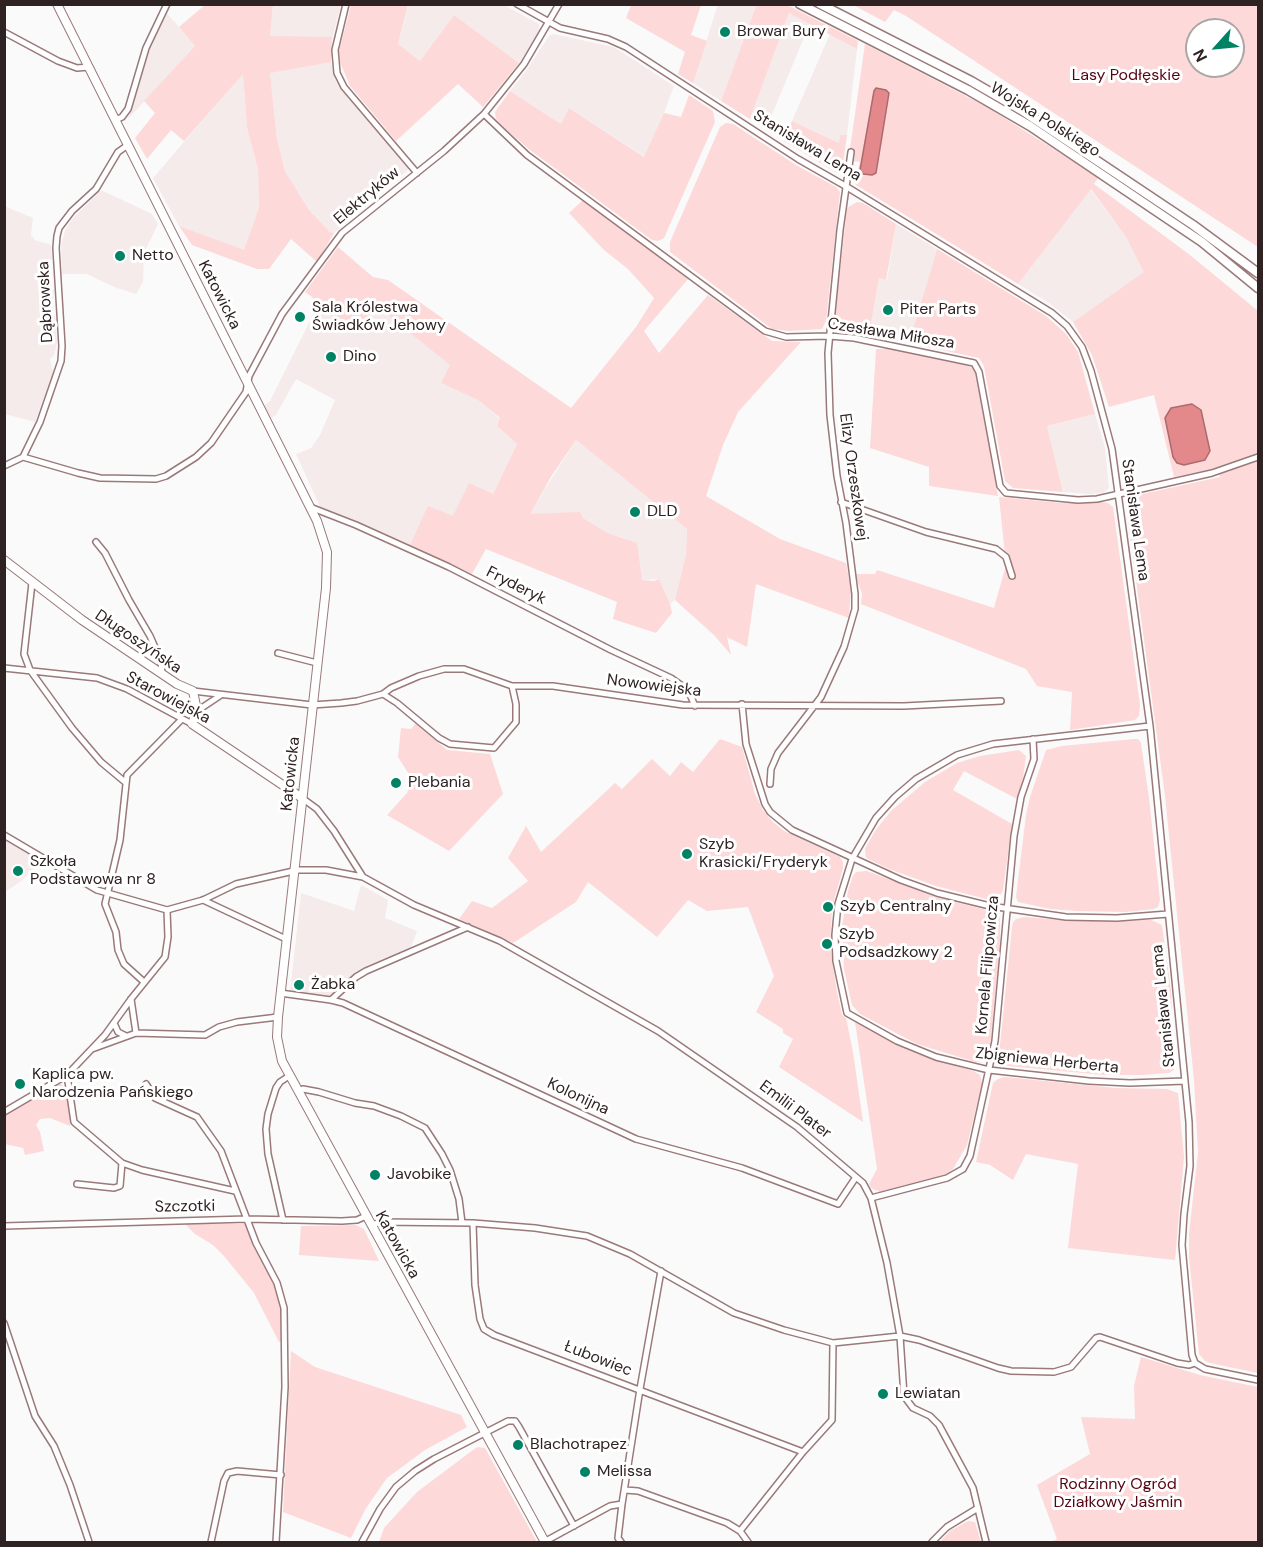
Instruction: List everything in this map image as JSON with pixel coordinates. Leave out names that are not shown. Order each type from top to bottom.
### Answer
[{"type":"main road","name":"Wojska Polskiego","points":[[800,4],[958,85],[1030,126],[1202,242],[1258,288]]},
{"type":"main road","name":"Wojska Polskiego","points":[[820,4],[971,81],[1021,110],[1193,225],[1258,273]]},
{"type":"street","name":"Katowicka","points":[[57,4],[310,507],[323,536],[327,552],[326,588],[280,993],[279,1047],[289,1076],[545,1542]]},
{"type":"street","points":[[116,120],[128,110],[147,48],[167,4]]},
{"type":"street","points":[[346,4],[334,50],[337,73],[344,87],[417,173]]},
{"type":"street","name":"Stanisława Lema","points":[[517,4],[570,32],[608,39],[626,47],[798,159],[1045,308],[1067,326],[1088,360],[1107,428],[1150,726],[1191,1146],[1183,1222],[1183,1256],[1192,1355],[1195,1363]]},
{"type":"street","name":"Elektryków","points":[[23,457],[100,478],[156,479],[166,476],[196,457],[212,443],[246,392],[249,376],[282,314],[342,234],[417,173],[484,114],[524,64],[559,4]]},
{"type":"street","points":[[4,32],[58,61],[77,68],[89,67]]},
{"type":"street","name":"Czesława Miłosza","points":[[484,114],[527,155],[759,328],[772,335],[844,337],[968,361],[976,365],[1000,486],[1006,493],[1078,500],[1097,499],[1223,470],[1258,457]]},
{"type":"street","name":"Dąbrowska","points":[[23,457],[40,422],[61,361],[57,236],[65,219],[96,189],[115,155],[128,145]]},
{"type":"street","name":"Elizy Orzeszkowej","points":[[770,784],[771,769],[778,753],[815,704],[844,647],[855,609],[846,523],[830,416],[829,336],[851,152]]},
{"type":"street","points":[[4,466],[23,457]]},
{"type":"street","points":[[842,502],[926,532],[996,549],[1006,557],[1012,576]]},
{"type":"street","name":"Fryderyk","points":[[310,507],[449,567],[671,678],[688,690],[695,705]]},
{"type":"street","points":[[96,542],[105,553],[150,636],[161,661],[162,674]]},
{"type":"street","name":"Długoszyńska","points":[[4,560],[82,620],[177,684],[193,691],[312,705]]},
{"type":"street","points":[[32,583],[24,654],[30,670],[101,762],[125,782]]},
{"type":"street","points":[[278,653],[317,663]]},
{"type":"street","name":"Starowiejska","points":[[4,668],[97,678],[127,690],[192,724],[302,798]]},
{"type":"street","name":"Nowowiejska","points":[[312,705],[357,701],[383,693],[419,676],[444,669],[464,669],[512,686],[553,686],[695,705],[904,706],[1001,701]]},
{"type":"street","points":[[383,693],[439,738],[450,744],[494,748],[516,722],[516,704],[512,686]]},
{"type":"street","points":[[192,724],[197,711],[193,691]]},
{"type":"street","points":[[197,711],[221,694]]},
{"type":"street","points":[[742,704],[744,735],[761,794],[770,812],[792,830],[852,859],[919,887],[1007,910],[1099,918],[1168,914]]},
{"type":"street","points":[[144,982],[124,964],[118,950],[116,932],[105,904],[120,840],[127,775],[182,719]]},
{"type":"street","name":"Zbigniewa Herberta","points":[[1150,726],[1004,742],[975,749],[948,759],[924,773],[902,790],[865,834],[852,859],[839,898],[835,935],[837,970],[846,1013],[918,1051],[954,1063],[989,1070],[1105,1082],[1185,1081]]},
{"type":"street","name":"Kornela Filipowicza","points":[[871,1198],[947,1178],[963,1169],[970,1156],[997,1028],[1014,836],[1021,797],[1034,759],[1033,739]]},
{"type":"street","name":"Emilii Plater","points":[[302,798],[317,810],[334,831],[363,877]]},
{"type":"street","points":[[4,836],[97,890],[167,910],[168,937],[165,957],[91,1050],[67,1075],[4,1112]]},
{"type":"street","name":"Emilii Plater","points":[[167,910],[203,900],[236,884],[264,876],[294,871],[326,870],[363,877],[414,905],[511,947],[658,1031],[779,1113],[863,1183],[871,1198],[887,1263],[900,1336],[904,1396],[913,1408],[930,1416],[939,1425],[974,1488],[986,1542]]},
{"type":"street","points":[[203,900],[286,939]]},
{"type":"street","points":[[331,1000],[366,971],[468,927]]},
{"type":"street","name":"Kolonijna","points":[[280,993],[331,1000],[636,1139],[742,1168],[838,1204],[856,1177]]},
{"type":"street","points":[[131,999],[136,1033]]},
{"type":"street","points":[[91,1050],[136,1033],[204,1035],[219,1027],[237,1022],[278,1017]]},
{"type":"street","points":[[114,1023],[118,1032],[126,1036]]},
{"type":"street","points":[[67,1075],[74,1122],[122,1163],[142,1170],[235,1191]]},
{"type":"street","points":[[283,1220],[268,1154],[266,1129],[276,1088],[289,1076]]},
{"type":"street","points":[[146,1084],[155,1098],[197,1117],[221,1151],[256,1243],[277,1283],[284,1308],[286,1346],[276,1542]]},
{"type":"street","points":[[298,1091],[303,1089],[319,1092],[374,1106],[425,1128],[450,1170],[459,1199],[462,1223]]},
{"type":"street","points":[[77,1184],[114,1188],[120,1186],[122,1163]]},
{"type":"street","name":"Szczotki","points":[[4,1226],[247,1219],[352,1221],[366,1216]]},
{"type":"street","points":[[371,1225],[382,1222],[473,1223],[535,1228],[587,1236],[630,1254],[734,1313],[833,1343],[900,1336],[919,1340],[1011,1371],[1062,1371],[1078,1360],[1096,1338],[1100,1337],[1177,1363],[1189,1365],[1195,1363],[1205,1369],[1258,1380]]},
{"type":"street","name":"Łubowiec","points":[[473,1223],[475,1285],[480,1319],[484,1329],[494,1335],[803,1452]]},
{"type":"street","points":[[621,1542],[618,1538],[622,1504],[661,1271]]},
{"type":"street","points":[[4,1323],[35,1416],[54,1446],[70,1485],[88,1542]]},
{"type":"street","points":[[740,1531],[803,1452],[832,1420],[833,1343]]},
{"type":"street","points":[[362,1542],[380,1509],[396,1487],[434,1459],[508,1421],[515,1421],[574,1526]]},
{"type":"street","points":[[211,1542],[224,1481],[228,1473],[237,1471],[281,1475]]},
{"type":"street","points":[[626,1490],[638,1491],[727,1523],[740,1531],[748,1542]]},
{"type":"street","points":[[545,1542],[610,1506],[622,1504]]},
{"type":"street","points":[[932,1542],[947,1527],[978,1508]]},
{"type":"shaded area","points":[[718,4],[757,5],[721,101],[693,83]]},
{"type":"shaded area","points":[[273,5],[341,5],[331,43],[331,62],[335,80],[409,169],[334,233],[330,232],[309,210],[285,171],[277,139],[270,73]]},
{"type":"shaded area","points":[[408,5],[504,5],[539,24],[540,31],[519,63],[454,15],[420,61],[398,45]]},
{"type":"shaded area","points":[[166,12],[195,46],[128,119],[148,49]]},
{"type":"shaded area","points":[[789,13],[810,23],[766,129],[750,119]]},
{"type":"shaded area","points":[[553,34],[614,47],[674,86],[645,157],[569,108],[561,124],[510,91],[549,36]]},
{"type":"shaded area","points":[[830,34],[857,49],[847,135],[840,135],[839,143],[792,121]]},
{"type":"shaded area","points":[[243,73],[247,128],[258,169],[259,209],[244,251],[179,226],[153,178]]},
{"type":"shaded area","points":[[876,88],[889,93],[876,173],[872,175],[863,174],[860,170]]},
{"type":"shaded area","points":[[1090,189],[1126,237],[1145,272],[1073,322],[1049,303],[1018,284]]},
{"type":"shaded area","points":[[101,190],[152,214],[158,224],[144,253],[143,282],[136,294],[114,287],[87,274],[62,274],[61,246],[65,231],[72,219]]},
{"type":"shaded area","points":[[4,206],[33,218],[31,235],[35,240],[51,245],[52,259],[48,264],[52,266],[46,277],[51,280],[48,287],[54,290],[52,315],[55,316],[57,343],[54,355],[50,359],[54,370],[35,422],[5,414]]},
{"type":"shaded area","points":[[896,224],[937,249],[909,343],[869,335],[879,278],[887,280]]},
{"type":"shaded area","points":[[320,301],[360,332],[374,305],[451,365],[441,383],[478,400],[500,419],[497,426],[517,444],[493,494],[408,544],[320,507],[296,454],[311,448],[320,435],[335,400],[296,379],[276,415],[267,421],[261,408],[270,401]]},
{"type":"shaded area","points":[[1192,404],[1201,410],[1210,451],[1205,460],[1184,465],[1177,463],[1173,457],[1165,418],[1171,408]]},
{"type":"shaded area","points":[[1095,414],[1105,448],[1109,488],[1103,493],[1063,492],[1047,426]]},
{"type":"shaded area","points":[[576,440],[687,529],[686,554],[675,600],[670,604],[659,579],[642,580],[627,539],[608,533],[583,518],[529,514]]},
{"type":"shaded area","name":"Szkoła Podstawowa nr 8","points":[[5,839],[42,861],[21,881],[5,892]]},
{"type":"shaded area","points":[[361,885],[388,900],[385,918],[417,931],[411,947],[366,966],[329,997],[290,992],[301,893],[354,911]]},
{"type":"green space","points":[[206,4],[273,5],[270,36],[332,37],[331,62],[270,73],[277,139],[285,171],[309,210],[330,232],[334,233],[317,262],[291,239],[269,269],[257,269],[192,245],[179,226],[244,250],[259,208],[258,169],[247,128],[243,74],[184,141],[171,130],[147,159],[135,138],[155,113],[144,101],[195,46],[179,27]]},
{"type":"green space","points":[[408,4],[398,44],[420,61],[454,15],[519,63],[483,107],[458,84],[396,141],[350,86],[340,62],[339,51],[351,5]]},
{"type":"green space","points":[[757,4],[787,5],[858,41],[857,49],[789,13],[750,119],[721,101]]},
{"type":"green space","points":[[631,5],[701,5],[691,35],[707,41],[693,83],[678,74],[685,52],[626,18]]},
{"type":"green space","name":"Lasy Podłęskie","points":[[853,5],[1258,5],[1258,247],[906,16],[894,10],[885,22]]},
{"type":"green space","points":[[865,44],[987,107],[1098,178],[1094,184],[1190,255],[1258,311],[1258,1373],[1210,1363],[1199,1354],[1189,1257],[1189,1234],[1198,1153],[1194,1080],[1165,796],[1126,506],[1129,499],[1138,495],[1220,477],[1216,468],[1174,477],[1154,395],[1109,407],[1092,355],[1073,322],[1144,272],[1126,237],[1091,189],[1018,284],[856,185],[853,178],[854,169],[858,169],[860,162],[851,161],[849,156]]},
{"type":"green space","points":[[510,91],[561,124],[569,108],[644,157],[664,113],[681,117],[689,95],[713,111],[715,122],[664,238],[658,241],[652,240],[530,150],[508,131],[496,119],[495,112]]},
{"type":"green space","points":[[792,121],[839,143],[840,135],[847,135],[842,171],[837,173],[784,141]]},
{"type":"green space","points":[[726,123],[733,124],[796,165],[836,187],[840,192],[826,321],[822,329],[789,331],[772,329],[670,252],[670,242],[720,127]]},
{"type":"green space","points":[[583,200],[688,279],[644,331],[659,353],[708,295],[772,341],[801,342],[738,412],[723,445],[706,496],[780,539],[846,563],[851,590],[849,618],[756,584],[747,647],[727,637],[731,655],[714,635],[675,600],[686,554],[687,529],[576,440],[552,475],[530,514],[580,512],[583,518],[608,533],[637,543],[642,580],[659,579],[672,613],[656,633],[613,619],[617,602],[486,549],[472,574],[408,544],[411,543],[428,506],[453,516],[469,483],[493,494],[517,444],[497,426],[500,418],[478,400],[441,383],[450,365],[375,305],[360,332],[305,292],[338,247],[373,277],[388,280],[571,408],[636,327],[654,298],[628,269],[604,250],[569,213]]},
{"type":"green space","points":[[857,202],[863,203],[896,224],[886,280],[879,278],[869,335],[842,331],[835,317],[847,208]]},
{"type":"green space","points":[[937,249],[1046,316],[1066,334],[1078,352],[1095,414],[1047,426],[1063,492],[1013,488],[1005,481],[984,366],[979,358],[909,343]]},
{"type":"green space","points":[[876,349],[890,349],[965,364],[972,368],[976,374],[998,496],[929,486],[929,467],[870,448]]},
{"type":"green space","points":[[999,497],[1061,503],[1101,502],[1113,507],[1140,705],[1139,716],[1135,720],[1070,730],[1072,692],[1037,686],[1026,669],[861,604],[862,594],[855,574],[875,574],[877,570],[994,608],[1006,565]]},
{"type":"green space","points":[[416,723],[447,750],[490,754],[503,794],[449,851],[387,815],[407,793],[412,779],[398,757],[401,728],[411,729]]},
{"type":"green space","points":[[720,739],[742,747],[755,794],[763,810],[773,822],[784,831],[840,857],[843,862],[832,908],[830,946],[837,992],[842,1015],[846,1018],[853,1052],[863,1122],[779,1067],[793,1039],[783,1033],[783,1029],[756,1012],[774,976],[748,907],[707,911],[688,900],[657,937],[588,882],[576,902],[513,943],[459,919],[472,901],[492,908],[528,881],[508,858],[526,826],[541,852],[615,783],[622,789],[652,759],[670,776],[681,762],[693,772]]},
{"type":"green space","points":[[1138,739],[1141,743],[1149,798],[1160,900],[1158,907],[1126,912],[1077,911],[1050,909],[1018,902],[1016,897],[1026,815],[1046,750],[1062,746]]},
{"type":"green space","points":[[1019,750],[1026,756],[1017,799],[964,771],[953,790],[1012,824],[1003,890],[999,898],[990,900],[936,886],[866,858],[865,849],[875,831],[891,811],[925,782],[957,763],[980,756]]},
{"type":"green space","points":[[867,871],[936,897],[994,912],[1000,917],[1000,943],[991,1039],[989,1053],[982,1061],[976,1062],[917,1044],[860,1014],[852,1005],[844,969],[842,926],[853,876],[856,872]]},
{"type":"green space","points":[[1025,917],[1078,921],[1151,920],[1162,925],[1171,991],[1174,1070],[1169,1073],[1143,1075],[1104,1075],[1008,1066],[1000,1062],[1012,927],[1016,919]]},
{"type":"green space","points":[[855,1022],[918,1054],[980,1075],[982,1083],[967,1145],[953,1169],[944,1175],[880,1192],[871,1188],[869,1184],[877,1169]]},
{"type":"green space","points":[[1005,1077],[1116,1088],[1167,1089],[1178,1093],[1184,1157],[1175,1260],[1068,1248],[1078,1164],[1026,1154],[1013,1180],[990,1165],[976,1162],[993,1083]]},
{"type":"green space","points":[[61,1084],[66,1089],[71,1117],[70,1126],[50,1118],[40,1119],[36,1125],[44,1151],[25,1155],[23,1148],[5,1144],[5,1115]]},
{"type":"green space","points":[[185,1224],[246,1224],[275,1284],[282,1310],[284,1342],[279,1342],[254,1293],[224,1256]]},
{"type":"green space","points":[[356,1225],[364,1229],[379,1261],[299,1255],[301,1226]]},
{"type":"green space","points":[[291,1351],[315,1367],[461,1415],[467,1427],[425,1450],[387,1478],[366,1508],[351,1538],[283,1512]]},
{"type":"green space","name":"Rodzinny Ogród Działkowy Jaśmin","points":[[1141,1357],[1200,1375],[1258,1387],[1258,1542],[1051,1542],[1057,1539],[1037,1485],[1090,1454],[1081,1417],[1135,1419],[1134,1386]]},
{"type":"green space","points":[[477,1447],[485,1448],[537,1542],[379,1542],[384,1528],[417,1492]]},
{"type":"green space","points":[[968,1521],[975,1522],[981,1542],[940,1542],[950,1531]]},
{"type":"place","name":"Browar Bury","points":[[725,32]]},
{"type":"place","name":"Netto","points":[[120,256]]},
{"type":"place","name":"Piter Parts","points":[[888,310]]},
{"type":"place","name":"Sala Królestwa Świadków Jehowy","points":[[300,317]]},
{"type":"place","name":"Dino","points":[[331,357]]},
{"type":"place","name":"DLD","points":[[635,512]]},
{"type":"place","name":"Plebania","points":[[396,783]]},
{"type":"place","name":"Szyb Krasicki/Fryderyk","points":[[687,854]]},
{"type":"place","name":"Szkoła Podstawowa nr 8","points":[[18,871]]},
{"type":"place","name":"Szyb Centralny","points":[[828,907]]},
{"type":"place","name":"Szyb Podsadzkowy 2","points":[[827,944]]},
{"type":"place","name":"Żabka","points":[[299,985]]},
{"type":"place","name":"Kaplica pw. Narodzenia Pańskiego","points":[[20,1084]]},
{"type":"place","name":"Javobike","points":[[375,1175]]},
{"type":"place","name":"Lewiatan","points":[[883,1394]]},
{"type":"place","name":"Blachotrapez","points":[[518,1445]]},
{"type":"place","name":"Melissa","points":[[585,1472]]}]
